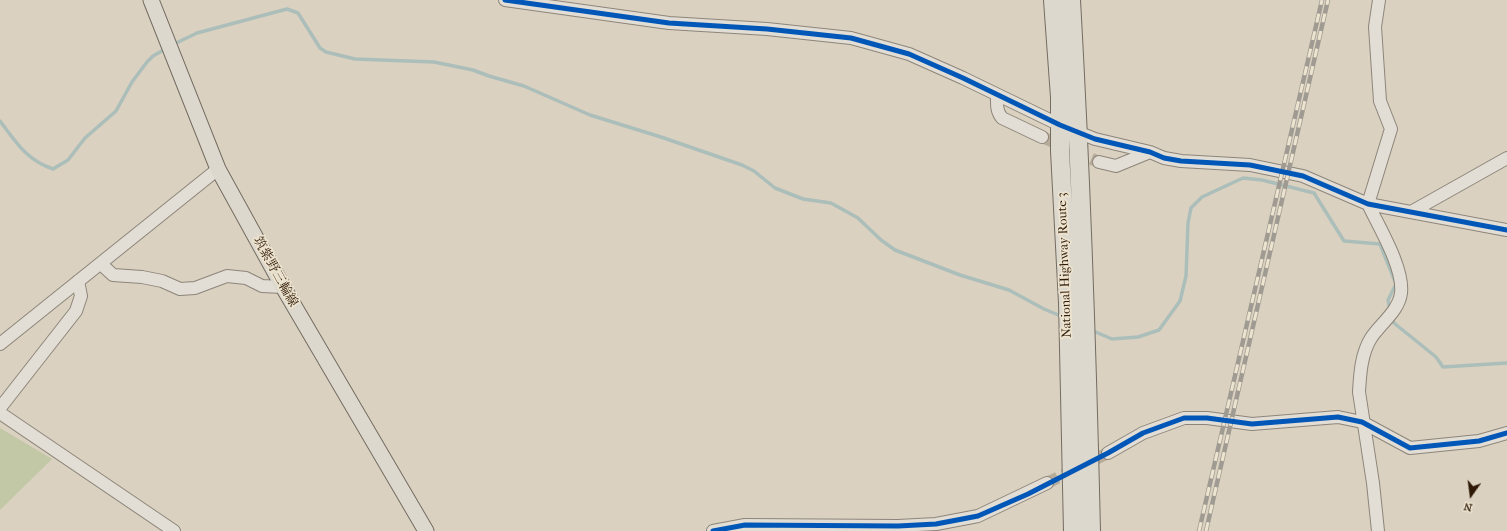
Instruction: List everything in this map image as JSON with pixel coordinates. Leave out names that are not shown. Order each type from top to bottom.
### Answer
[{"type":"highway","name":"National Highway Route 3","points":[[1053,0],[1060,97],[1068,303],[1072,531]]},
{"type":"highway","name":"National Highway Route 3","points":[[1071,0],[1086,312],[1091,531]]},
{"type":"main road","name":"筑紫野三輪線","points":[[151,0],[218,169],[283,287],[426,531]]},
{"type":"street","points":[[505,0],[669,23],[768,29],[851,38],[909,54],[963,78],[1060,125],[1094,139],[1150,152],[1164,158],[1181,161],[1250,165],[1303,176],[1368,204],[1507,230]]},
{"type":"street","points":[[1378,531],[1371,469],[1362,422],[1359,392],[1363,359],[1370,339],[1398,304],[1401,292],[1398,263],[1368,204],[1391,129],[1380,102],[1375,27],[1379,0]]},
{"type":"street","points":[[997,95],[998,113],[1002,118],[1042,137]]},
{"type":"street","points":[[1100,162],[1116,166],[1150,152]]},
{"type":"street","points":[[1411,212],[1507,158]]},
{"type":"street","points":[[0,344],[218,169]]},
{"type":"street","points":[[101,264],[113,275],[142,277],[162,281],[180,289],[195,288],[227,276],[246,278],[262,286],[283,287]]},
{"type":"street","points":[[0,408],[76,311],[81,296],[78,281]]},
{"type":"street","points":[[0,413],[174,531]]},
{"type":"street","points":[[1108,453],[1143,433],[1184,418],[1207,418],[1252,424],[1338,417],[1362,422],[1410,448],[1479,441],[1507,433]]},
{"type":"street","points":[[713,531],[744,525],[898,526],[936,524],[978,516],[1047,483]]},
{"type":"green space","points":[[0,428],[52,459],[0,510]]},
{"type":"waterway","points":[[172,45],[197,33],[287,9],[298,13],[320,48],[326,52],[355,59],[434,62],[473,70],[524,86],[590,115],[661,137],[742,165],[754,171],[775,188],[803,199],[831,203],[858,218],[881,240],[895,250],[960,275],[1009,290],[1044,309],[1063,317]]},
{"type":"waterway","points":[[0,121],[22,150],[36,161],[53,169],[68,160],[85,138],[116,111],[132,82],[147,62],[153,56],[167,48]]},
{"type":"waterway","points":[[1091,330],[1112,339],[1138,337],[1159,330],[1180,301],[1186,276],[1188,223],[1191,208],[1202,197],[1243,178],[1262,180],[1314,193],[1344,241],[1380,244],[1396,284],[1388,300],[1390,310]]},
{"type":"waterway","points":[[1392,318],[1394,323],[1436,357],[1443,367],[1507,363]]},
{"type":"tunnel","points":[[1042,137],[1099,162]]},
{"type":"tunnel","points":[[1047,483],[1108,453]]},
{"type":"railway","points":[[1199,531],[1322,0]]},
{"type":"railway","points":[[1206,531],[1328,0]]},
{"type":"cycle path","points":[[505,0],[669,23],[767,29],[851,38],[909,54],[963,78],[1060,125],[1095,139],[1150,152],[1164,158],[1181,161],[1250,165],[1303,176],[1368,204],[1507,230]]},
{"type":"cycle path","points":[[713,531],[745,525],[898,526],[936,524],[978,516],[1028,494],[1108,453],[1143,433],[1184,418],[1207,418],[1252,424],[1338,417],[1362,422],[1410,448],[1479,441],[1507,433]]}]
